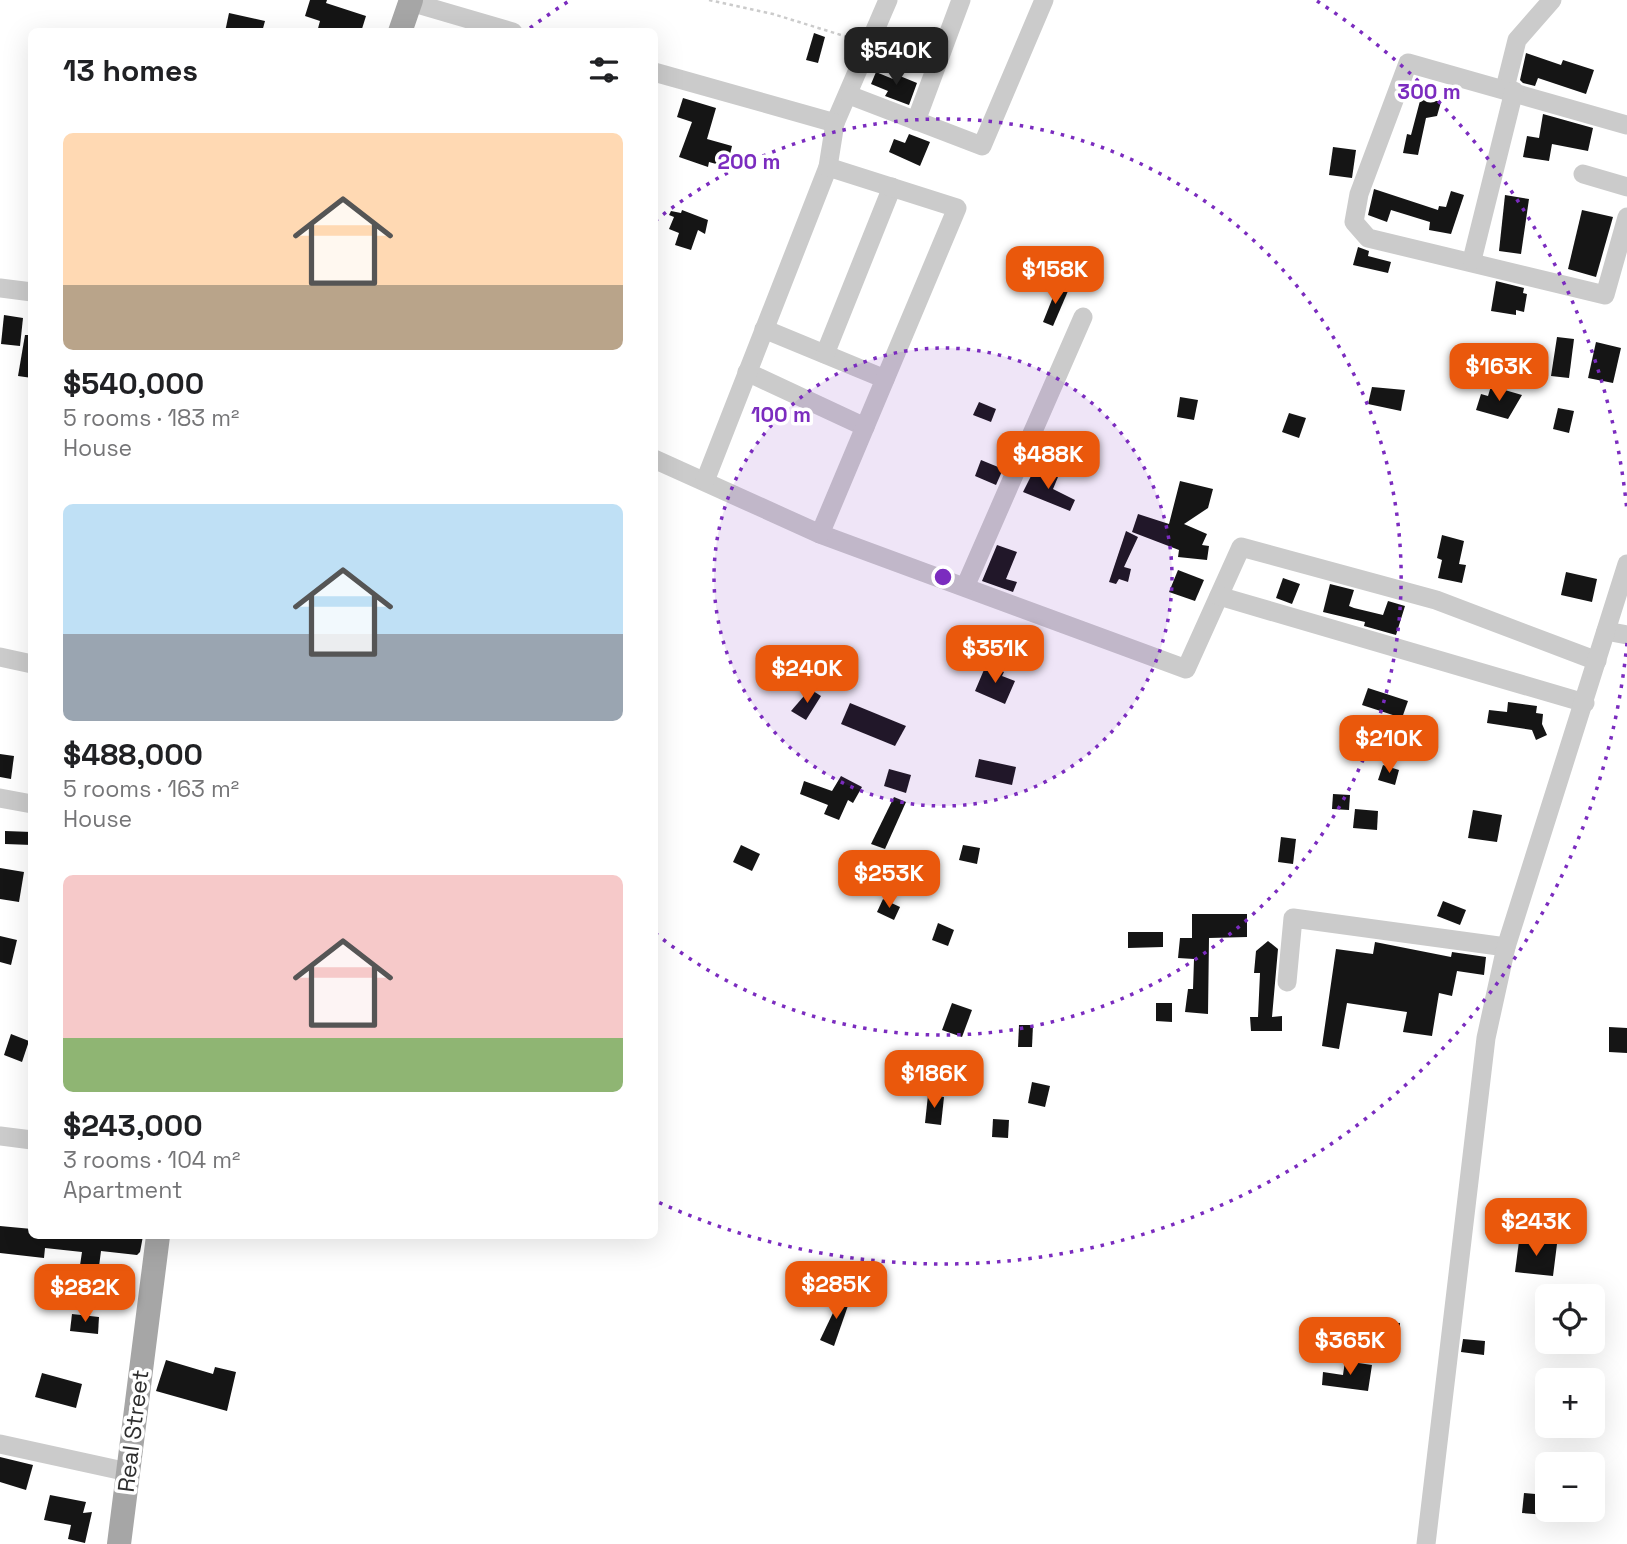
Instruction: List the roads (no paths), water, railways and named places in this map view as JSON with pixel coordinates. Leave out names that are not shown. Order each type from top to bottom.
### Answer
[{"type":"main road","points":[[401,28],[411,1]]},
{"type":"main road","name":"Real Street","points":[[119,1544],[158,1239]]},
{"type":"street","points":[[705,481],[828,167],[835,124],[888,0]]},
{"type":"street","points":[[916,121],[961,0]]},
{"type":"street","points":[[849,95],[982,146],[1044,0]]},
{"type":"street","points":[[1472,260],[1510,89],[1517,40],[1552,0]]},
{"type":"street","points":[[411,1],[500,28]]},
{"type":"street","points":[[1627,125],[1510,89],[1408,63],[1359,194],[1354,222],[1368,238],[1472,260],[1605,295],[1627,217]]},
{"type":"street","points":[[658,73],[835,124]]},
{"type":"street","points":[[820,534],[957,208],[828,167]]},
{"type":"street","points":[[1583,174],[1627,187]]},
{"type":"street","points":[[825,354],[892,187]]},
{"type":"street","points":[[0,288],[28,292]]},
{"type":"street","points":[[965,587],[1083,317]]},
{"type":"street","points":[[764,328],[885,379]]},
{"type":"street","points":[[747,372],[865,427]]},
{"type":"street","points":[[658,461],[820,534],[1186,669],[1241,547],[1436,600],[1597,661]]},
{"type":"street","points":[[1426,1544],[1486,1038],[1506,947],[1627,564]]},
{"type":"street","points":[[1219,596],[1585,703]]},
{"type":"street","points":[[1606,631],[1627,635]]},
{"type":"street","points":[[0,657],[28,663]]},
{"type":"street","points":[[0,798],[28,803]]},
{"type":"street","points":[[1287,982],[1293,918],[1506,947]]},
{"type":"street","points":[[0,1136],[28,1140]]},
{"type":"street","points":[[0,1444],[128,1472]]}]
